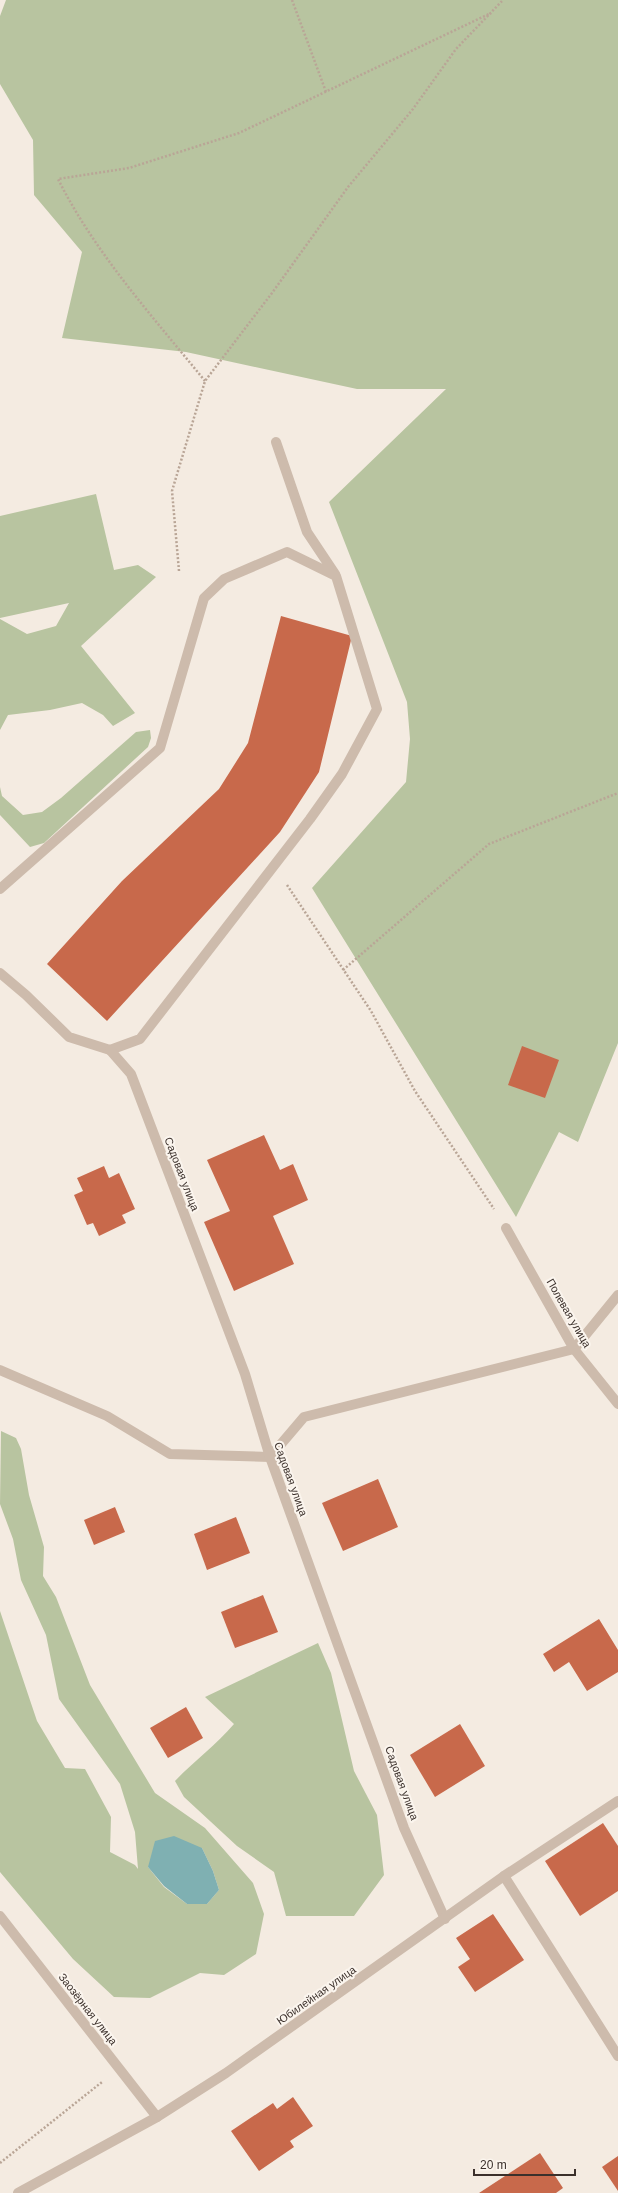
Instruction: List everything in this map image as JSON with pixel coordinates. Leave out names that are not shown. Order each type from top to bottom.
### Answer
[{"type":"street","points":[[0,973],[26,995],[69,1037],[110,1050],[140,1039],[310,819],[342,774],[377,709],[336,576],[307,532],[276,442]]},
{"type":"street","points":[[0,889],[160,748],[204,598],[224,579],[287,552],[336,576]]},
{"type":"street","name":"Садовая улица","points":[[110,1050],[131,1074],[245,1374],[270,1457],[404,1828],[445,1919]]},
{"type":"street","name":"Полевая улица","points":[[506,1228],[574,1348],[618,1404]]},
{"type":"street","points":[[0,1370],[107,1416],[170,1454],[270,1457],[304,1417],[574,1348],[618,1295]]},
{"type":"street","name":"Юбилейная улица","points":[[18,2193],[157,2117],[226,2074],[504,1876],[618,1801]]},
{"type":"street","points":[[504,1876],[618,2056]]},
{"type":"street","name":"Заозёрная улица","points":[[0,1916],[157,2117]]},
{"type":"path","points":[[292,0],[326,92]]},
{"type":"path","points":[[179,571],[172,491],[205,381],[272,293],[348,187],[413,109],[456,49],[503,0]]},
{"type":"path","points":[[205,381],[103,252],[66,195],[58,179],[129,168],[238,132],[326,92],[491,13]]},
{"type":"path","points":[[343,970],[489,844],[618,793]]},
{"type":"path","points":[[273,865],[371,1011],[415,1091],[506,1228]]},
{"type":"path","points":[[0,2162],[119,2069]]},
{"type":"green space","points":[[6,0],[618,0],[618,1043],[578,1142],[559,1132],[516,1217],[312,888],[406,782],[410,739],[407,702],[329,502],[446,389],[357,389],[186,352],[62,338],[82,252],[34,195],[33,140],[0,84],[0,16]]},
{"type":"green space","points":[[96,494],[114,570],[138,565],[156,577],[81,646],[135,713],[113,726],[103,715],[82,703],[50,710],[8,715],[0,730],[0,619],[27,634],[56,626],[69,603],[0,618],[0,516]]},
{"type":"green space","points":[[150,730],[151,738],[148,747],[44,843],[30,847],[0,815],[0,787],[2,796],[23,815],[42,812],[61,798],[136,732]]},
{"type":"green space","points":[[1,1431],[16,1438],[21,1449],[29,1495],[44,1547],[43,1576],[56,1597],[90,1685],[155,1793],[205,1828],[253,1883],[264,1914],[256,1954],[224,1975],[200,1973],[150,1998],[114,1997],[73,1959],[0,1872],[0,1611],[37,1721],[65,1768],[85,1769],[111,1817],[110,1852],[135,1865],[138,1869],[135,1832],[120,1784],[59,1699],[46,1635],[21,1580],[13,1539],[0,1504]],"holes":[[[202,1848],[213,1871],[219,1890],[207,1904],[187,1904],[164,1887],[148,1867]]]},
{"type":"green space","points":[[318,1643],[331,1673],[354,1771],[377,1815],[384,1875],[354,1916],[286,1916],[274,1872],[237,1846],[184,1797],[175,1781],[234,1724],[205,1697]]},
{"type":"water","points":[[174,1836],[202,1848],[213,1871],[219,1890],[207,1904],[187,1904],[164,1886],[148,1867],[155,1841]]},
{"type":"building","points":[[281,616],[352,636],[319,772],[280,832],[107,1021],[47,964],[122,881],[219,789],[248,743]]},
{"type":"building","points":[[522,1046],[559,1060],[545,1098],[508,1085]]},
{"type":"building","points":[[264,1135],[280,1170],[293,1164],[308,1200],[273,1216],[294,1264],[234,1291],[204,1222],[230,1211],[207,1160]]},
{"type":"building","points":[[104,1166],[109,1178],[119,1173],[135,1209],[122,1215],[126,1223],[99,1236],[93,1223],[87,1225],[74,1195],[83,1191],[77,1178]]},
{"type":"building","points":[[378,1479],[398,1527],[343,1551],[322,1503]]},
{"type":"building","points":[[115,1507],[125,1532],[94,1545],[84,1520]]},
{"type":"building","points":[[236,1517],[250,1553],[207,1570],[194,1534]]},
{"type":"building","points":[[263,1595],[278,1632],[235,1648],[221,1612]]},
{"type":"building","points":[[599,1619],[618,1650],[618,1672],[587,1691],[569,1662],[554,1672],[543,1654]]},
{"type":"building","points":[[186,1707],[203,1738],[168,1758],[150,1728]]},
{"type":"building","points":[[460,1724],[485,1766],[435,1797],[410,1755]]},
{"type":"building","points":[[603,1823],[618,1846],[618,1891],[580,1916],[545,1861]]},
{"type":"building","points":[[493,1914],[524,1960],[475,1992],[458,1967],[470,1959],[456,1938]]},
{"type":"building","points":[[293,2097],[313,2126],[290,2141],[294,2147],[259,2171],[231,2131],[273,2103],[277,2109]]},
{"type":"building","points":[[540,2153],[563,2188],[556,2193],[479,2193]]},
{"type":"building","points":[[618,2156],[618,2191],[602,2167]]}]
